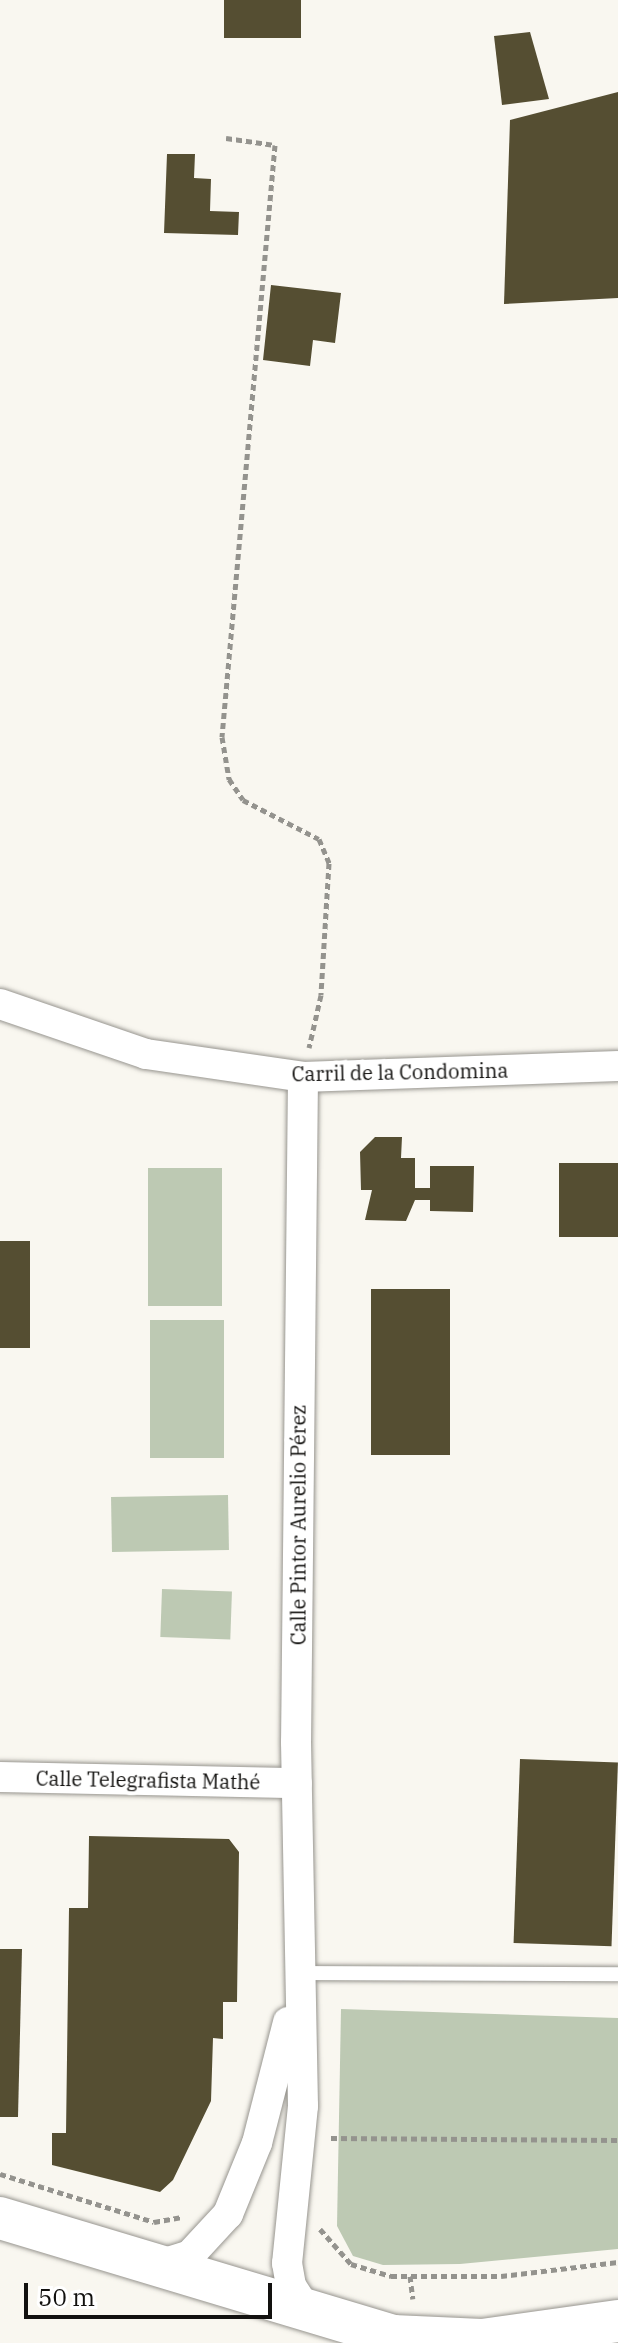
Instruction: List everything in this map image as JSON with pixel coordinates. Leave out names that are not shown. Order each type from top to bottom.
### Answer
[{"type":"main road","points":[[0,2218],[151,2267],[308,2312],[436,2340],[618,2321]]},
{"type":"street","name":"Carril de la Condomina","points":[[0,1004],[146,1054],[303,1077],[618,1066]]},
{"type":"street","name":"Calle Pintor Aurelio Pérez","points":[[303,1077],[297,1783],[302,2128],[287,2263],[291,2286],[308,2312]]},
{"type":"street","name":"Calle Telegrafista Mathé","points":[[0,1777],[297,1783]]},
{"type":"street","name":"Calle Pintor Aurelio Pérez","points":[[151,2267],[190,2255],[228,2214],[267,2110],[298,1973]]},
{"type":"lane","points":[[298,1973],[618,1974]]},
{"type":"path","points":[[226,138],[275,145],[222,737],[229,779],[243,800],[319,839],[329,863],[321,995],[303,1077]]},
{"type":"path","points":[[328,2154],[328,2138],[618,2140]]},
{"type":"path","points":[[326,2215],[326,2230]]},
{"type":"green space","points":[[148,1168],[222,1168],[222,1306],[148,1306]]},
{"type":"green space","points":[[150,1320],[224,1320],[224,1458],[150,1458]]},
{"type":"green space","points":[[228,1495],[229,1550],[112,1552],[111,1497]]},
{"type":"green space","points":[[162,1589],[232,1591],[230,1639],[160,1637]]},
{"type":"green space","points":[[341,2009],[618,2018],[618,2249],[460,2264],[383,2265],[353,2256],[337,2226]]},
{"type":"building","points":[[224,0],[301,0],[301,38],[224,38]]},
{"type":"building","points":[[530,32],[549,99],[502,105],[494,36]]},
{"type":"building","points":[[618,92],[618,298],[504,304],[510,120]]},
{"type":"building","points":[[167,154],[195,154],[194,178],[211,179],[210,211],[239,212],[238,235],[164,233]]},
{"type":"building","points":[[271,285],[341,293],[335,343],[313,340],[310,366],[263,360]]},
{"type":"building","points":[[375,1137],[402,1137],[401,1158],[415,1158],[415,1188],[430,1188],[430,1166],[474,1166],[473,1212],[430,1211],[430,1200],[415,1200],[406,1221],[365,1220],[372,1190],[361,1190],[360,1152]]},
{"type":"building","points":[[559,1163],[618,1163],[618,1237],[559,1237]]},
{"type":"building","points":[[0,1241],[30,1241],[30,1348],[0,1348]]},
{"type":"building","points":[[371,1289],[450,1289],[450,1455],[371,1455]]},
{"type":"building","points":[[520,1759],[618,1762],[612,1946],[514,1943]]},
{"type":"building","points":[[89,1836],[229,1839],[239,1852],[237,2002],[223,2002],[223,2039],[213,2038],[211,2101],[173,2180],[160,2192],[52,2165],[52,2133],[66,2133],[69,1908],[88,1908]]},
{"type":"building","points":[[0,1949],[22,1949],[18,2117],[0,2117]]}]
